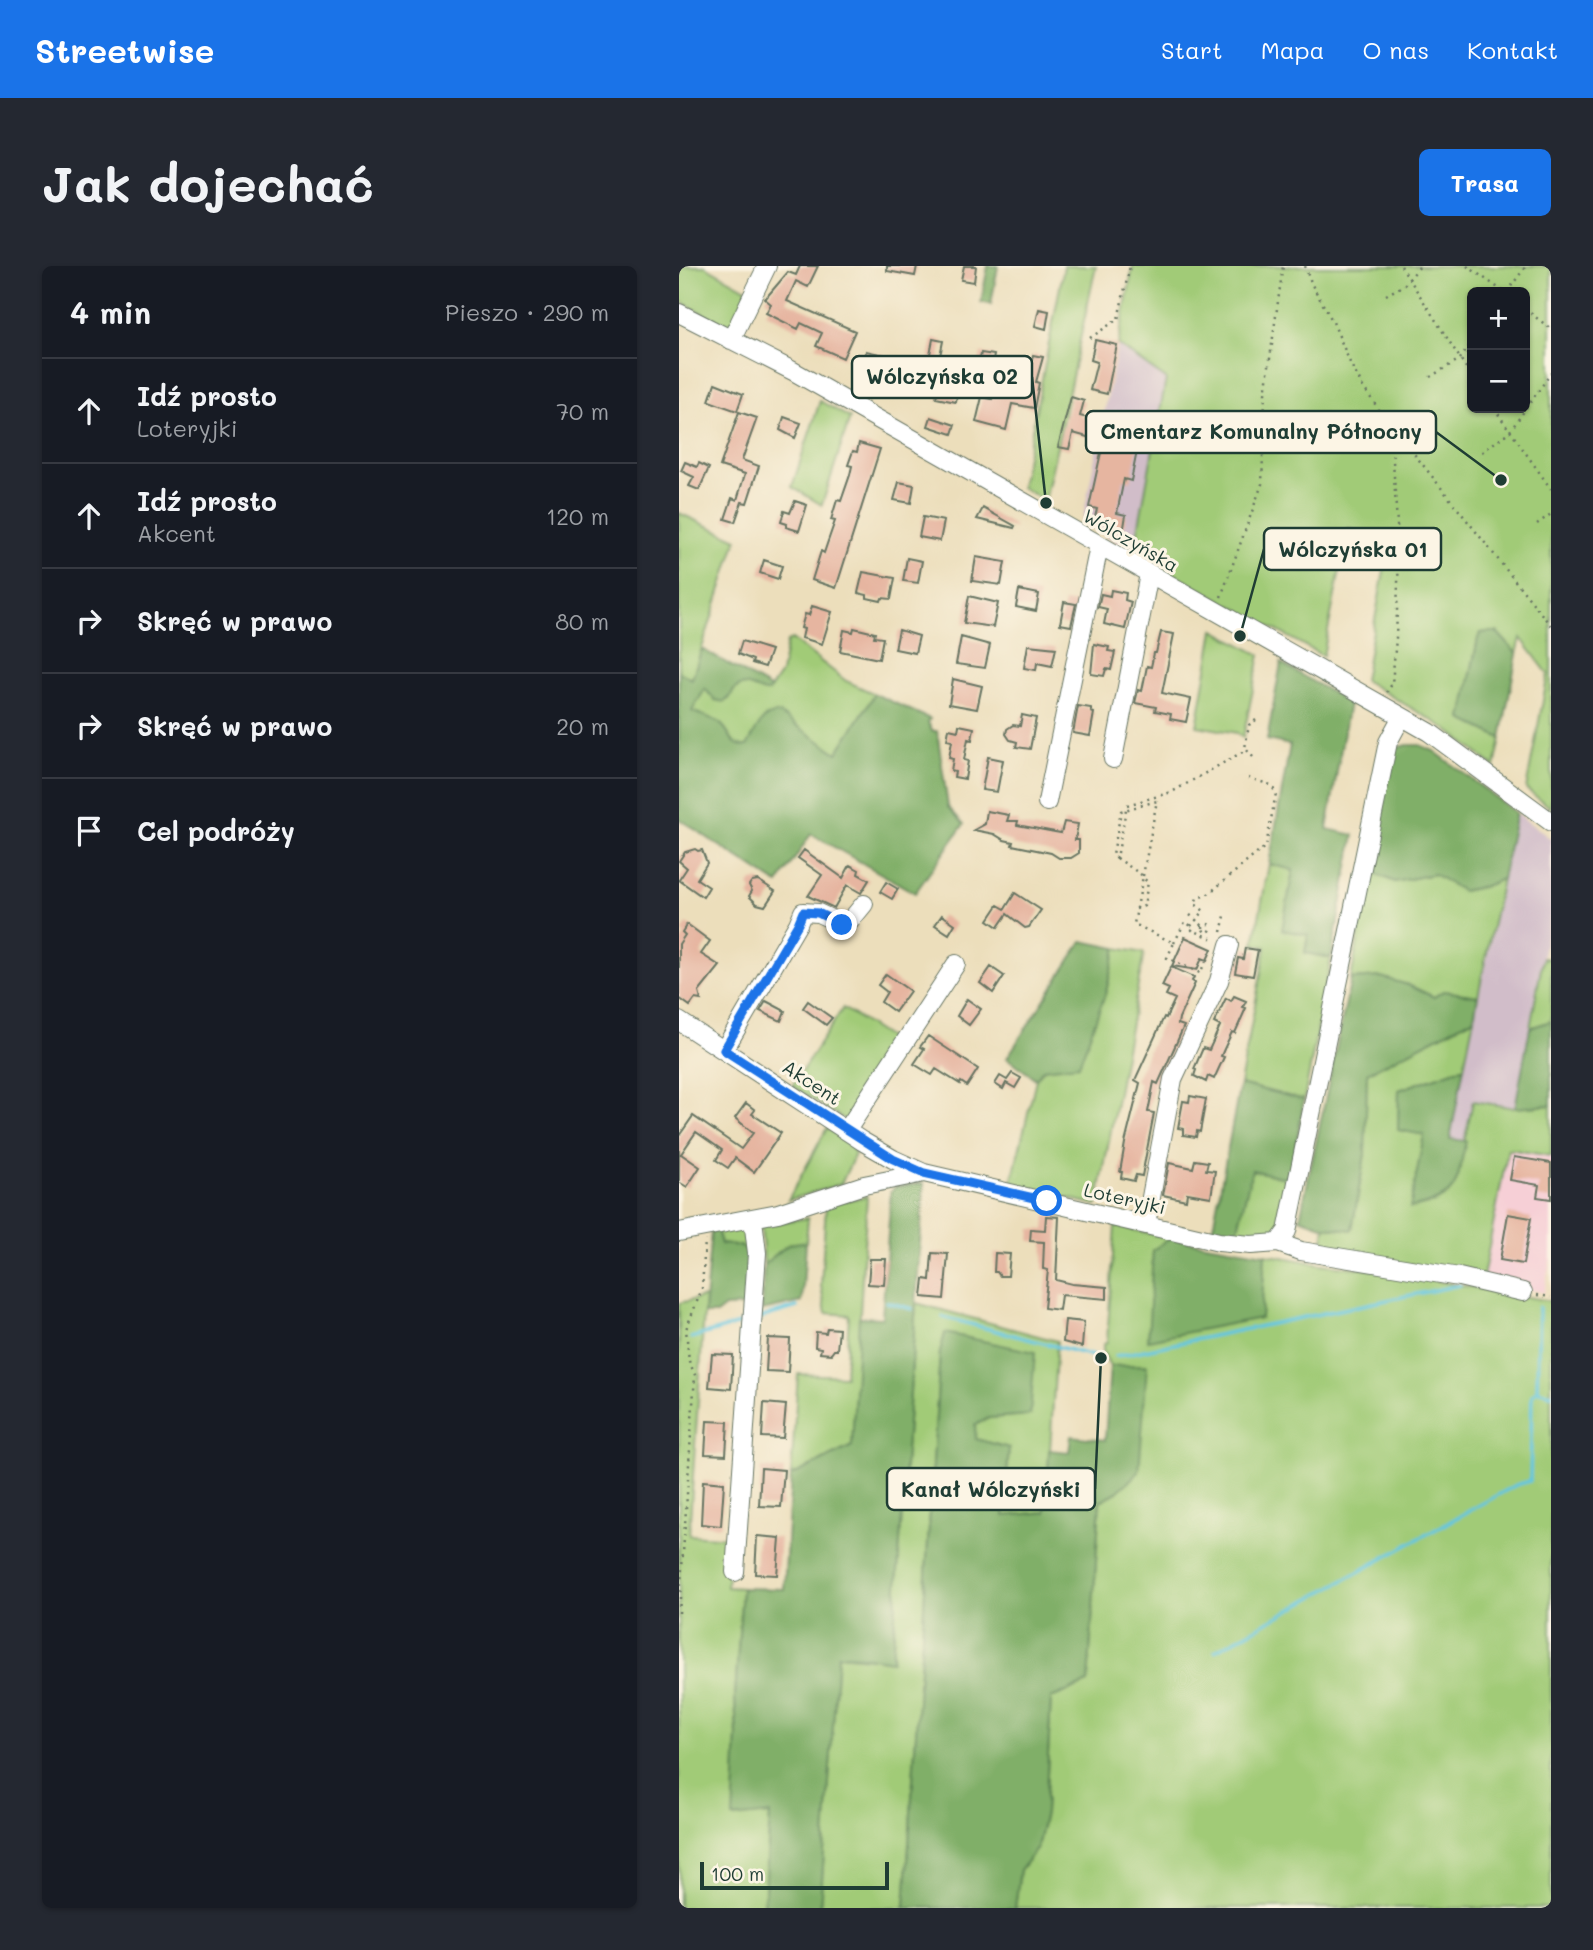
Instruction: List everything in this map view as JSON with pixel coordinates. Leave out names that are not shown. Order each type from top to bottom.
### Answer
[{"type":"street","points":[[731,340],[767,266]]},
{"type":"street","name":"Wólczyńska","points":[[679,313],[793,371],[1429,732],[1551,822]]},
{"type":"street","points":[[1047,802],[1099,545]]},
{"type":"street","points":[[1113,759],[1149,574]]},
{"type":"street","points":[[1278,1243],[1287,1231],[1388,743],[1401,718]]},
{"type":"street","points":[[724,1050],[803,912],[818,913],[846,926],[864,904]]},
{"type":"street","points":[[1146,1224],[1173,1079],[1219,981],[1222,939]]},
{"type":"street","points":[[847,1130],[956,964]]},
{"type":"street","name":"Akcent","points":[[679,1021],[893,1159],[924,1173]]},
{"type":"street","name":"Loteryjki","points":[[679,1232],[803,1207],[864,1185],[924,1173],[1219,1242],[1251,1245],[1278,1243],[1301,1251],[1459,1277],[1523,1292]]},
{"type":"street","points":[[735,1572],[757,1253],[753,1219]]},
{"type":"path","points":[[1090,338],[1118,319],[1130,266]]},
{"type":"path","points":[[1216,612],[1262,484],[1265,394],[1283,266]]},
{"type":"path","points":[[1305,266],[1357,376],[1382,414],[1551,626]]},
{"type":"path","points":[[1401,266],[1467,370]]},
{"type":"path","points":[[1386,295],[1410,280],[1420,266]]},
{"type":"path","points":[[1467,266],[1498,287]]},
{"type":"path","points":[[1509,287],[1526,266]]},
{"type":"path","points":[[1530,313],[1551,329]]},
{"type":"path","points":[[1430,377],[1460,359],[1467,349]]},
{"type":"path","points":[[1482,452],[1510,431],[1551,373]]},
{"type":"path","points":[[1497,413],[1551,489]]},
{"type":"path","points":[[1382,414],[1392,445],[1399,556],[1392,684]]},
{"type":"path","points":[[1537,524],[1551,514]]},
{"type":"path","points":[[1253,757],[1244,748],[1249,724],[1256,720]]},
{"type":"path","points":[[1126,809],[1127,805],[1172,792],[1246,750]]},
{"type":"path","points":[[1191,926],[1204,911],[1195,904],[1197,898],[1207,895],[1266,846],[1276,793],[1271,785],[1249,778]]},
{"type":"path","points":[[1158,796],[1134,924],[1174,943]]},
{"type":"path","points":[[1136,909],[1144,906],[1148,882],[1113,854],[1121,811],[1157,801]]},
{"type":"path","points":[[1190,915],[1206,932],[1211,929],[1222,939]]},
{"type":"path","points":[[1206,961],[1200,974],[1167,958],[1185,922],[1192,930],[1222,939]]},
{"type":"path","points":[[679,1613],[695,1375],[689,1361],[686,1329],[702,1289],[705,1239],[701,1228]]},
{"type":"shaded area","points":[[1118,345],[1166,378],[1134,552],[1082,522]]},
{"type":"shaded area","points":[[1516,813],[1551,839],[1551,912],[1515,1108],[1473,1101],[1466,1141],[1450,1140]]},
{"type":"shaded area","points":[[1508,1149],[1551,1156],[1551,1258],[1544,1293],[1483,1277]]},
{"type":"green space","points":[[679,266],[705,266],[748,290],[731,328],[679,301]]},
{"type":"green space","points":[[988,266],[998,266],[991,304],[981,302]]},
{"type":"green space","points":[[1064,266],[1096,266],[1045,501],[1021,487]]},
{"type":"green space","points":[[1133,266],[1551,266],[1551,808],[1526,789],[1548,674],[1521,638],[1517,654],[1497,632],[1481,633],[1478,638],[1462,719],[1501,738],[1495,767],[1445,728],[1364,680],[1390,538],[1348,529],[1323,656],[1134,552],[1166,379],[1118,345]]},
{"type":"green space","points":[[820,401],[850,418],[822,505],[792,487]]},
{"type":"green space","points":[[679,513],[737,539],[692,679],[679,672]]},
{"type":"green space","points":[[1214,630],[1260,655],[1243,738],[1237,733],[1197,726]]},
{"type":"green space","points":[[1497,632],[1517,654],[1501,738],[1462,719],[1478,638],[1481,633]]},
{"type":"green space","points":[[792,639],[846,681],[875,694],[837,753],[810,736],[766,716],[747,746],[738,745],[720,724],[691,712],[705,688],[715,700],[729,699],[734,690],[743,684],[768,692],[781,673],[787,642]]},
{"type":"green space","points":[[702,649],[770,688],[765,692],[739,686],[724,702],[715,700],[705,689],[692,711],[718,722],[733,741],[741,746],[747,746],[764,719],[780,714],[837,753],[875,694],[930,719],[928,722],[932,731],[937,731],[948,807],[964,824],[915,893],[811,834],[778,884],[679,819],[679,672],[692,679]]},
{"type":"green space","points":[[1281,663],[1349,703],[1327,829],[1354,835],[1331,958],[1305,953],[1308,935],[1282,930],[1293,870],[1269,864],[1290,745],[1267,740]]},
{"type":"green space","points":[[1420,745],[1434,751],[1516,813],[1502,879],[1462,891],[1434,874],[1395,882],[1370,872],[1391,749]]},
{"type":"green space","points":[[1269,864],[1294,870],[1308,935],[1305,953],[1331,958],[1304,1100],[1240,1084],[1266,947],[1254,944]]},
{"type":"green space","points":[[1370,872],[1395,882],[1434,874],[1462,891],[1502,879],[1478,996],[1443,991],[1434,997],[1381,977],[1351,979]]},
{"type":"green space","points":[[1082,941],[1116,948],[1106,992],[1079,1065],[1043,1069],[1036,1079],[1007,1058]]},
{"type":"green space","points":[[1116,948],[1144,953],[1097,1205],[1011,1185],[1036,1079],[1106,992]]},
{"type":"green space","points":[[1543,958],[1551,959],[1551,1021],[1530,1028]]},
{"type":"green space","points":[[1381,977],[1434,997],[1443,991],[1478,996],[1474,1018],[1367,1073],[1365,1154],[1352,1230],[1325,1227],[1300,1218],[1351,979]]},
{"type":"green space","points":[[843,1008],[898,1044],[847,1121],[792,1086]]},
{"type":"green space","points":[[1474,1018],[1464,1067],[1399,1090],[1398,1130],[1424,1134],[1411,1208],[1442,1198],[1455,1184],[1473,1101],[1515,1108],[1551,1105],[1551,1156],[1508,1149],[1483,1277],[1322,1249],[1325,1227],[1352,1229],[1365,1154],[1367,1073]]},
{"type":"green space","points":[[1551,1021],[1551,1105],[1515,1108],[1530,1028]]},
{"type":"green space","points":[[1464,1067],[1450,1139],[1466,1141],[1457,1180],[1453,1188],[1439,1199],[1410,1208],[1424,1135],[1398,1130],[1399,1090]]},
{"type":"green space","points":[[1240,1084],[1304,1100],[1290,1179],[1252,1170],[1236,1236],[1212,1232]]},
{"type":"green space","points":[[827,1128],[848,1143],[855,1154],[841,1184],[788,1200]]},
{"type":"green space","points":[[1251,1170],[1290,1179],[1281,1224],[1264,1238],[1236,1236]]},
{"type":"green space","points":[[924,1183],[892,1661],[838,1655],[820,1908],[764,1908],[770,1814],[733,1818],[737,1736],[735,1696],[742,1588],[784,1589],[791,1476],[852,1446],[859,1317],[882,1318],[891,1192],[895,1187]]},
{"type":"green space","points":[[867,1196],[852,1446],[791,1476],[798,1374],[845,1376],[849,1315],[826,1313],[821,1286],[826,1205]]},
{"type":"green space","points":[[808,1218],[806,1243],[789,1244],[764,1264],[761,1225]]},
{"type":"green space","points":[[746,1226],[749,1253],[721,1243],[717,1230]]},
{"type":"green space","points":[[1115,1226],[1170,1238],[1153,1250],[1149,1339],[1261,1318],[1265,1254],[1551,1301],[1551,1908],[1015,1908],[1020,1870],[1037,1848],[1045,1813],[1051,1698],[1088,1683],[1100,1501],[1117,1492],[1146,1365],[1110,1366],[1103,1352],[1103,1345],[1107,1342]]},
{"type":"green space","points":[[717,1230],[721,1244],[741,1246],[749,1253],[746,1306],[725,1307],[716,1314],[704,1314],[711,1231]]},
{"type":"green space","points":[[1170,1238],[1265,1254],[1261,1318],[1148,1340],[1153,1250]]},
{"type":"green space","points":[[806,1243],[802,1302],[762,1311],[764,1264],[789,1244]]},
{"type":"green space","points":[[705,1297],[689,1535],[731,1538],[727,1587],[742,1588],[735,1696],[737,1736],[734,1818],[770,1813],[764,1908],[679,1908],[679,1303]]},
{"type":"green space","points":[[916,1303],[1057,1341],[1046,1512],[1004,1516],[1009,1448],[975,1439],[975,1424],[989,1418],[1030,1415],[940,1352],[905,1908],[820,1908],[838,1655],[892,1660]]},
{"type":"green space","points":[[945,1333],[1035,1352],[1030,1415],[989,1418],[975,1425],[976,1439],[1009,1448],[1004,1516],[1046,1512],[1049,1450],[1069,1452],[1071,1436],[1105,1440],[1110,1366],[1147,1365],[1139,1472],[1117,1492],[1100,1501],[1088,1683],[1051,1698],[1045,1813],[1037,1848],[1020,1870],[1015,1908],[905,1908],[940,1352]]},
{"type":"building","points":[[800,266],[818,266],[808,287],[796,281],[787,301],[855,331],[843,358],[816,346],[822,333],[801,323],[798,329],[766,313],[771,304],[765,299],[788,272],[796,275]]},
{"type":"building","points":[[887,266],[917,266],[915,276],[887,271]]},
{"type":"building","points":[[964,266],[976,266],[974,282],[961,280]]},
{"type":"building","points":[[1039,309],[1049,311],[1046,329],[1035,326]]},
{"type":"building","points":[[933,339],[943,341],[939,361],[929,359]]},
{"type":"building","points":[[1095,340],[1117,345],[1107,394],[1090,390],[1097,362],[1091,360]]},
{"type":"building","points":[[866,351],[884,355],[879,377],[862,374]]},
{"type":"building","points":[[981,353],[994,355],[990,375],[977,372]]},
{"type":"building","points":[[1033,355],[1043,357],[1036,382],[1039,383],[1034,408],[1012,404],[1006,430],[976,422],[982,397],[992,399],[1000,371],[1027,377]]},
{"type":"building","points":[[941,374],[960,378],[956,402],[936,398]]},
{"type":"building","points":[[715,383],[743,394],[737,411],[709,401]]},
{"type":"building","points":[[1071,397],[1084,401],[1080,416],[1095,420],[1091,438],[1073,433],[1069,449],[1058,447]]},
{"type":"building","points":[[739,412],[757,418],[742,460],[759,466],[747,503],[742,502],[735,522],[725,519],[732,498],[737,500],[745,474],[720,466]]},
{"type":"building","points":[[784,417],[801,423],[795,438],[780,430]]},
{"type":"building","points":[[931,417],[955,425],[952,434],[928,426]]},
{"type":"building","points":[[1104,439],[1138,446],[1131,481],[1124,479],[1117,513],[1126,515],[1121,530],[1095,517],[1097,509],[1089,507]]},
{"type":"building","points":[[859,443],[880,449],[836,588],[812,580],[821,551],[824,553],[835,521],[831,520],[837,500],[841,501],[850,475],[852,466],[848,465],[853,451],[857,452]]},
{"type":"building","points":[[685,462],[697,467],[699,463],[709,468],[699,490],[689,486],[694,477],[681,471]]},
{"type":"building","points":[[899,482],[914,485],[911,503],[894,500]]},
{"type":"building","points":[[795,501],[807,505],[799,531],[786,527],[787,524],[781,522],[784,511],[790,513]]},
{"type":"building","points":[[983,508],[1015,526],[1014,528],[977,519]]},
{"type":"building","points":[[923,517],[944,521],[940,541],[919,537]]},
{"type":"building","points":[[976,557],[1005,562],[1001,585],[972,581]]},
{"type":"building","points":[[907,558],[922,561],[918,583],[903,581]]},
{"type":"building","points":[[764,560],[782,566],[778,579],[760,573]]},
{"type":"building","points":[[863,572],[895,578],[891,599],[882,598],[881,601],[858,593]]},
{"type":"building","points":[[1019,590],[1039,594],[1036,611],[1016,607]]},
{"type":"building","points":[[1111,590],[1126,593],[1125,600],[1131,602],[1125,629],[1104,624],[1107,609],[1098,607],[1101,594],[1110,596]]},
{"type":"building","points":[[969,596],[998,603],[993,627],[964,623]]},
{"type":"building","points":[[1064,602],[1076,604],[1071,626],[1060,624]]},
{"type":"building","points":[[812,606],[832,612],[822,644],[802,638],[804,629],[801,628],[805,614],[809,615]]},
{"type":"building","points":[[854,628],[875,633],[874,637],[883,638],[879,659],[840,651],[844,630],[853,632]]},
{"type":"building","points":[[899,630],[919,636],[915,653],[895,649]]},
{"type":"building","points":[[1161,632],[1174,634],[1162,693],[1191,699],[1186,722],[1170,719],[1171,714],[1155,711],[1156,707],[1135,703],[1138,690],[1142,691],[1147,666],[1151,667]]},
{"type":"building","points":[[961,637],[990,645],[985,668],[956,664]]},
{"type":"building","points":[[742,641],[771,650],[765,667],[738,654]]},
{"type":"building","points":[[1094,644],[1109,647],[1108,651],[1115,652],[1111,670],[1106,669],[1104,676],[1091,674]]},
{"type":"building","points":[[1028,645],[1056,648],[1052,666],[1037,663],[1036,670],[1024,668]]},
{"type":"building","points":[[953,679],[982,686],[977,709],[949,704]]},
{"type":"building","points":[[1078,706],[1091,708],[1094,713],[1090,736],[1073,733]]},
{"type":"building","points":[[1022,715],[1036,718],[1030,749],[1016,747],[1017,742],[1010,740],[1006,734],[1007,729],[1013,725],[1020,726]]},
{"type":"building","points":[[959,725],[974,728],[972,740],[968,739],[964,760],[968,761],[965,779],[954,777],[955,772],[951,771],[953,759],[949,758],[952,741],[947,740],[949,729],[958,731]]},
{"type":"building","points":[[988,757],[1003,760],[997,792],[982,790]]},
{"type":"building","points":[[987,811],[1009,815],[1007,821],[1018,821],[1017,825],[1061,833],[1064,822],[1078,824],[1075,840],[1079,840],[1079,853],[1071,858],[1059,858],[1051,853],[1012,845],[1013,842],[994,834],[974,830],[985,824]]},
{"type":"building","points":[[702,850],[707,863],[697,879],[709,887],[703,897],[679,880],[687,868],[679,861],[685,852]]},
{"type":"building","points":[[804,850],[843,878],[850,865],[859,870],[858,874],[869,880],[861,893],[847,885],[834,908],[808,896],[822,875],[798,858]]},
{"type":"building","points":[[758,880],[775,891],[765,906],[757,904],[749,896],[752,891],[749,885]]},
{"type":"building","points":[[886,882],[898,889],[892,899],[880,892]]},
{"type":"building","points":[[1015,893],[1041,910],[1029,927],[1025,928],[1007,914],[998,927],[988,920],[998,905],[1005,909]]},
{"type":"building","points":[[942,915],[955,924],[949,934],[935,925]]},
{"type":"building","points":[[687,924],[710,941],[701,954],[720,966],[699,992],[701,1000],[695,999],[690,1006],[679,998],[679,944],[685,935],[682,932]]},
{"type":"building","points":[[1185,937],[1212,949],[1207,960],[1202,958],[1197,970],[1172,966]]},
{"type":"building","points":[[1245,948],[1258,950],[1253,976],[1235,973],[1238,958],[1243,959]]},
{"type":"building","points":[[991,967],[1004,976],[993,993],[980,983]]},
{"type":"building","points":[[1171,967],[1194,977],[1192,981],[1195,983],[1179,1018],[1178,1024],[1184,1026],[1158,1084],[1154,1082],[1148,1112],[1154,1113],[1142,1176],[1136,1175],[1134,1181],[1121,1178],[1120,1172],[1140,1083],[1135,1080],[1175,999],[1166,995],[1169,989],[1162,986]]},
{"type":"building","points":[[886,974],[910,991],[895,1012],[881,1002],[887,992],[878,985]]},
{"type":"building","points":[[1234,996],[1246,1001],[1243,1007],[1246,1008],[1235,1033],[1232,1032],[1224,1049],[1221,1056],[1224,1057],[1214,1079],[1208,1076],[1206,1082],[1194,1076],[1194,1069],[1203,1048],[1209,1050],[1220,1026],[1214,1023],[1226,998],[1231,1001]]},
{"type":"building","points":[[967,999],[981,1009],[969,1025],[957,1016]]},
{"type":"building","points":[[766,1001],[785,1011],[781,1021],[760,1011]]},
{"type":"building","points":[[808,1001],[832,1018],[826,1025],[803,1008]]},
{"type":"building","points":[[928,1036],[978,1069],[967,1086],[936,1069],[932,1075],[914,1064],[924,1049],[920,1047]]},
{"type":"building","points":[[1012,1073],[1021,1078],[1015,1088],[1006,1083],[1003,1089],[995,1084],[1000,1076],[1007,1080]]},
{"type":"building","points":[[1190,1096],[1206,1099],[1200,1132],[1197,1131],[1196,1137],[1183,1135],[1184,1129],[1178,1128],[1183,1101],[1189,1102]]},
{"type":"building","points":[[746,1103],[755,1110],[752,1114],[781,1133],[754,1172],[735,1158],[728,1168],[716,1160],[722,1150],[696,1132],[681,1154],[700,1167],[687,1187],[679,1182],[679,1136],[693,1116],[741,1149],[753,1133],[735,1118]]},
{"type":"building","points":[[1514,1157],[1551,1163],[1551,1199],[1537,1197],[1539,1185],[1510,1180]]},
{"type":"building","points":[[1195,1160],[1208,1162],[1206,1170],[1215,1171],[1211,1197],[1187,1193],[1186,1200],[1163,1195],[1169,1163],[1193,1168]]},
{"type":"building","points":[[1508,1214],[1531,1218],[1523,1264],[1500,1260]]},
{"type":"building","points":[[1046,1216],[1059,1217],[1056,1280],[1107,1287],[1107,1299],[1061,1295],[1059,1310],[1044,1308],[1048,1270],[1043,1269],[1044,1242],[1030,1241],[1031,1229],[1045,1230]]},
{"type":"building","points":[[932,1253],[948,1254],[944,1299],[922,1297],[924,1279],[930,1280]]},
{"type":"building","points":[[995,1253],[1010,1254],[1008,1276],[1000,1276],[994,1272]]},
{"type":"building","points":[[870,1259],[886,1259],[884,1285],[868,1284]]},
{"type":"building","points":[[1065,1320],[1084,1322],[1082,1347],[1063,1342]]},
{"type":"building","points":[[827,1328],[839,1329],[837,1350],[831,1354],[820,1353],[821,1348],[815,1347],[816,1332],[826,1333]]},
{"type":"building","points":[[768,1338],[790,1339],[788,1372],[766,1371]]},
{"type":"building","points":[[712,1354],[733,1355],[731,1389],[709,1387]]},
{"type":"building","points":[[764,1403],[786,1405],[783,1438],[762,1437]]},
{"type":"building","points":[[707,1421],[728,1422],[726,1455],[705,1454]]},
{"type":"building","points":[[761,1468],[784,1470],[781,1507],[759,1506]]},
{"type":"building","points":[[703,1481],[724,1483],[721,1526],[701,1524]]},
{"type":"building","points":[[757,1536],[780,1538],[777,1575],[755,1574]]},
{"type":"waterway","points":[[1116,1356],[1460,1285]]},
{"type":"waterway","points":[[887,1302],[912,1309]]},
{"type":"waterway","points":[[760,1318],[797,1307]]},
{"type":"waterway","points":[[1215,1651],[1516,1485],[1530,1481],[1532,1395],[1537,1390],[1539,1307]]},
{"type":"waterway","points":[[943,1317],[1101,1358]]},
{"type":"waterway","points":[[691,1338],[746,1322]]},
{"type":"waterway","points":[[1537,1390],[1551,1394]]},
{"type":"place","name":"Cmentarz Komunalny Północny","points":[[1501,480]]},
{"type":"place","name":"Wólczyńska 02","points":[[1046,503]]},
{"type":"place","name":"Wólczyńska 01","points":[[1240,636]]},
{"type":"place","name":"Kanał Wólczyński","points":[[1101,1358]]},
{"type":"route","points":[[842,925],[818,913],[803,912],[724,1050],[893,1159],[924,1173],[1047,1201]]}]
